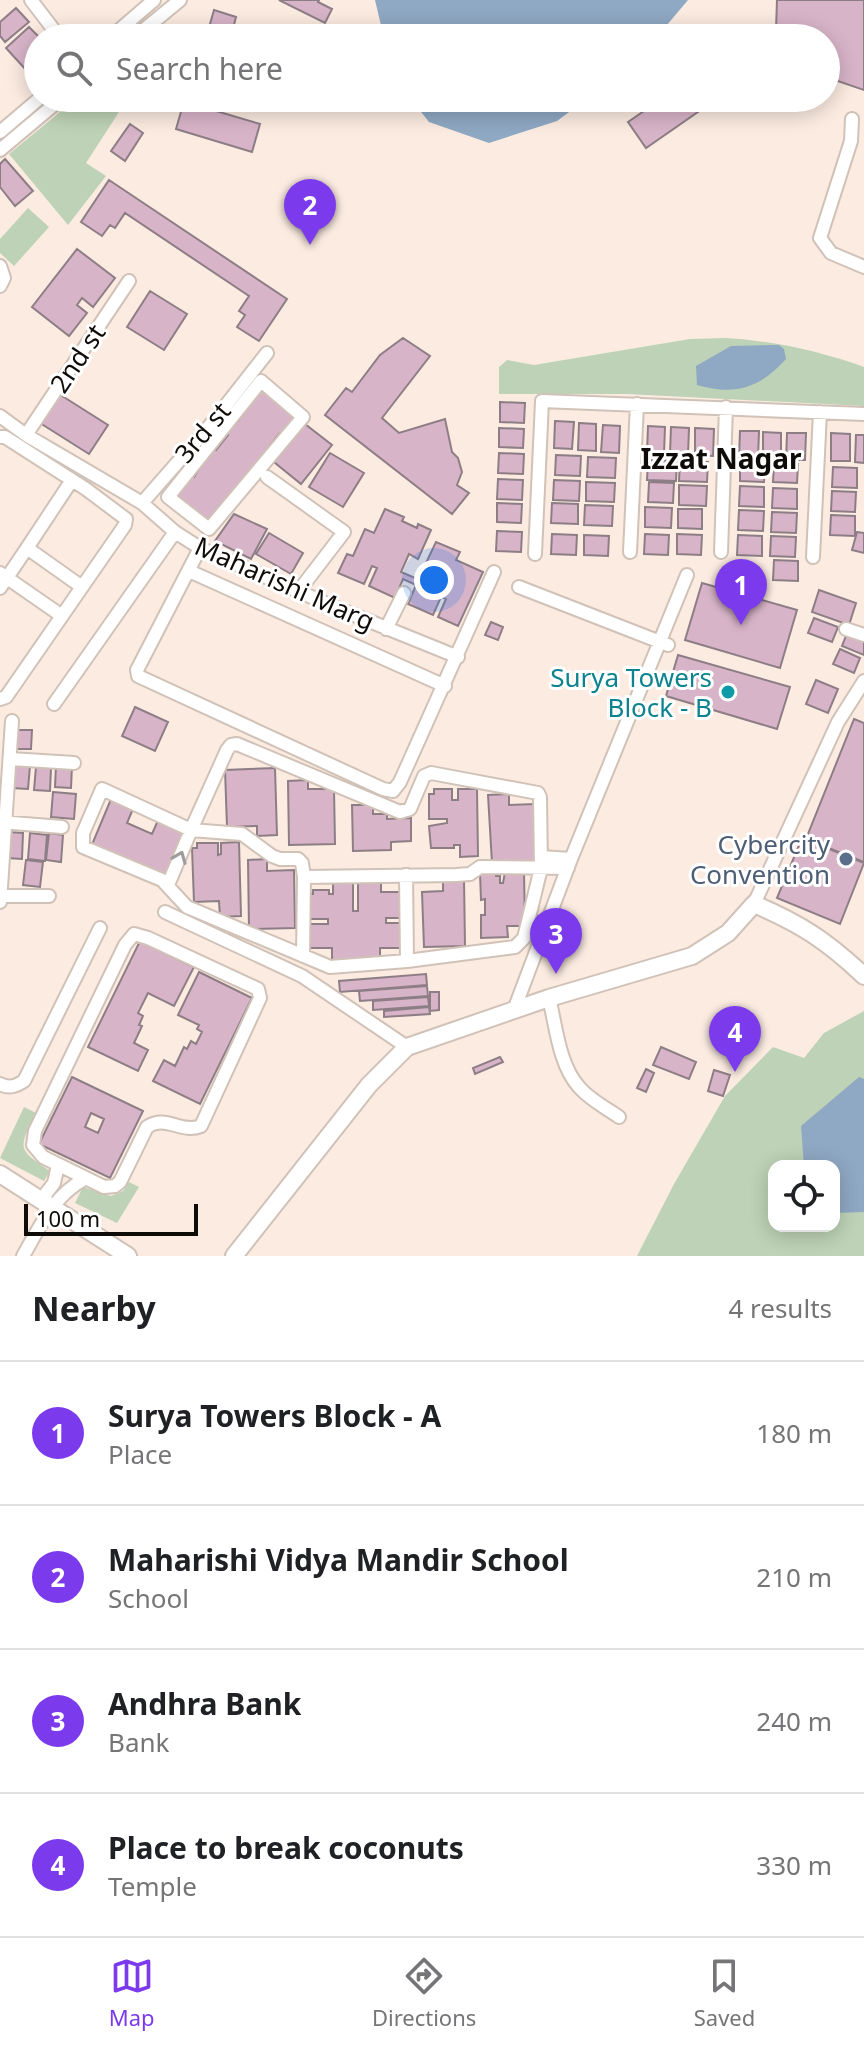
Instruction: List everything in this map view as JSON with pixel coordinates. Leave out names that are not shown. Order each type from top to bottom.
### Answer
[{"type":"street","points":[[31,0],[49,24]]},
{"type":"street","points":[[126,24],[154,0]]},
{"type":"street","points":[[151,24],[180,0]]},
{"type":"street","points":[[2,126],[24,110]]},
{"type":"street","points":[[0,150],[45,112]]},
{"type":"street","points":[[852,119],[851,141],[820,238],[831,253],[864,267]]},
{"type":"street","points":[[0,266],[4,278],[0,286]]},
{"type":"street","name":"2nd st","points":[[26,435],[129,281]]},
{"type":"street","name":"3rd st","points":[[142,503],[214,430],[264,356]]},
{"type":"street","points":[[261,381],[303,417],[209,529],[168,497],[214,430],[261,381]]},
{"type":"street","points":[[535,554],[542,401],[864,414]]},
{"type":"street","points":[[630,552],[637,404]]},
{"type":"street","points":[[721,552],[726,407]]},
{"type":"street","points":[[813,557],[820,412]]},
{"type":"street","name":"Maharishi Marg","points":[[0,416],[26,435],[142,503],[175,532],[200,548],[458,657]]},
{"type":"street","points":[[0,437],[5,437],[68,477],[126,519],[125,525],[6,697],[0,699]]},
{"type":"street","points":[[62,616],[2,580],[27,548],[68,477],[71,462]]},
{"type":"street","points":[[86,489],[93,475]]},
{"type":"street","points":[[267,477],[344,532],[298,592]]},
{"type":"street","points":[[54,704],[175,532]]},
{"type":"street","points":[[27,548],[82,587]]},
{"type":"street","points":[[200,548],[137,670],[141,679],[368,783],[393,791],[445,686],[494,572]]},
{"type":"street","points":[[189,571],[445,686]]},
{"type":"street","points":[[514,1010],[570,864],[664,643],[687,575]]},
{"type":"street","points":[[519,587],[664,643]]},
{"type":"street","points":[[386,629],[404,593]]},
{"type":"street","points":[[320,630],[332,606]]},
{"type":"street","points":[[846,629],[864,635]]},
{"type":"street","points":[[234,1256],[369,1085],[407,1047],[549,998],[692,956],[728,933],[754,904],[838,722],[864,681]]},
{"type":"street","points":[[0,902],[12,721]]},
{"type":"street","points":[[168,885],[191,830],[231,745],[237,744],[400,812],[410,809],[420,782],[431,773],[534,791],[540,797],[541,862],[524,938],[520,943],[515,947],[407,961],[330,967],[303,956],[187,907],[168,885],[83,847],[83,833],[102,789],[191,830],[242,834],[272,856],[298,859],[302,863],[304,877],[303,956]]},
{"type":"street","points":[[11,759],[74,763]]},
{"type":"street","points":[[3,822],[62,827]]},
{"type":"street","points":[[304,877],[470,874],[480,867],[541,862],[570,864]]},
{"type":"street","points":[[406,875],[407,961]]},
{"type":"street","points":[[1,896],[49,896]]},
{"type":"street","points":[[754,904],[795,922],[837,951],[864,976]]},
{"type":"street","points":[[165,912],[302,976],[388,1031],[407,1047]]},
{"type":"street","points":[[0,1084],[16,1086],[24,1081],[100,928]]},
{"type":"street","points":[[134,934],[258,989],[258,1005],[201,1126],[190,1130],[165,1121],[155,1122],[147,1127],[120,1182],[104,1187],[86,1178],[43,1157],[33,1145],[35,1131],[125,945],[134,934]]},
{"type":"street","points":[[549,998],[566,1065],[573,1079],[580,1089],[619,1117]]},
{"type":"street","points":[[23,1256],[46,1204],[58,1165]]},
{"type":"street","points":[[0,1174],[120,1254]]},
{"type":"street","points":[[46,1204],[86,1178]]},
{"type":"green space","points":[[60,112],[119,112],[86,163],[106,176],[68,225],[9,154]]},
{"type":"green space","points":[[28,208],[49,227],[14,266],[0,253],[0,239]]},
{"type":"green space","points":[[726,338],[796,348],[864,367],[864,406],[627,394],[499,394],[499,367],[507,360],[534,365],[690,339]]},
{"type":"green space","points":[[864,1011],[864,1256],[637,1256],[725,1096],[773,1047],[804,1058],[824,1033]]},
{"type":"green space","points":[[24,1107],[36,1113],[26,1134],[24,1147],[31,1158],[50,1171],[44,1181],[0,1158]]},
{"type":"green space","points":[[129,1182],[139,1187],[117,1223],[75,1203],[83,1187],[111,1196],[123,1191]]},
{"type":"water","points":[[375,0],[688,0],[668,24],[381,24]]},
{"type":"water","points":[[421,112],[569,112],[557,121],[489,143],[429,122]]},
{"type":"water","points":[[779,345],[784,349],[786,359],[756,383],[723,390],[697,385],[696,366],[731,346]]},
{"type":"water","points":[[859,1077],[864,1079],[864,1212],[840,1213],[840,1160],[804,1160],[801,1126]]},
{"type":"building","points":[[279,0],[319,0],[332,9],[325,23]]},
{"type":"building","points":[[777,0],[864,0],[864,90],[840,82],[840,24],[776,24]]},
{"type":"building","points":[[16,8],[29,22],[5,42],[0,36],[0,22]]},
{"type":"building","points":[[214,10],[236,17],[234,24],[210,24]]},
{"type":"building","points":[[24,32],[24,68],[6,48]]},
{"type":"building","points":[[181,112],[220,112],[260,124],[252,152],[176,129]]},
{"type":"building","points":[[643,112],[698,112],[646,148],[628,122]]},
{"type":"building","points":[[130,124],[143,133],[125,161],[111,151]]},
{"type":"building","points":[[5,159],[33,191],[15,206],[0,187],[0,164]]},
{"type":"building","points":[[109,180],[287,299],[259,341],[237,327],[245,315],[239,311],[249,296],[125,213],[115,228],[110,225],[102,236],[81,222]]},
{"type":"building","points":[[77,249],[115,278],[93,307],[82,298],[77,305],[87,313],[69,336],[32,307]]},
{"type":"building","points":[[150,291],[187,314],[164,350],[127,327]]},
{"type":"building","points":[[403,338],[430,356],[382,418],[399,433],[445,419],[452,452],[458,458],[462,472],[457,485],[469,493],[452,514],[325,415],[346,388],[352,392],[380,355]]},
{"type":"building","points":[[263,385],[299,413],[210,522],[175,494],[191,475],[194,477],[213,447],[216,450],[228,435],[225,432],[236,419],[238,421]]},
{"type":"building","points":[[59,394],[108,425],[89,454],[40,423]]},
{"type":"building","points":[[500,402],[525,403],[524,423],[500,422]]},
{"type":"building","points":[[555,421],[574,422],[572,449],[554,448]]},
{"type":"building","points":[[579,423],[596,424],[596,451],[578,450]]},
{"type":"building","points":[[305,424],[332,445],[301,484],[274,462]]},
{"type":"building","points":[[603,425],[620,426],[619,453],[601,452]]},
{"type":"building","points":[[648,426],[665,427],[664,454],[647,453]]},
{"type":"building","points":[[671,427],[689,428],[688,455],[670,454]]},
{"type":"building","points":[[499,428],[524,429],[523,448],[499,447]]},
{"type":"building","points":[[695,428],[714,429],[713,456],[695,455]]},
{"type":"building","points":[[740,431],[759,431],[758,458],[739,457]]},
{"type":"building","points":[[763,432],[781,433],[781,460],[763,460]]},
{"type":"building","points":[[787,433],[806,433],[805,460],[786,460]]},
{"type":"building","points":[[831,433],[850,434],[850,461],[831,461]]},
{"type":"building","points":[[856,435],[864,435],[864,463],[855,462]]},
{"type":"building","points":[[330,453],[364,473],[343,507],[309,487]]},
{"type":"building","points":[[499,453],[524,454],[523,474],[498,473]]},
{"type":"building","points":[[556,455],[581,456],[580,476],[555,475]]},
{"type":"building","points":[[588,457],[616,458],[615,478],[587,477]]},
{"type":"building","points":[[648,460],[677,461],[676,481],[647,480]]},
{"type":"building","points":[[680,461],[708,462],[707,482],[679,481]]},
{"type":"building","points":[[740,461],[765,461],[764,482],[740,481]]},
{"type":"building","points":[[774,463],[798,464],[797,483],[773,482]]},
{"type":"building","points":[[833,467],[857,468],[857,488],[832,487]]},
{"type":"building","points":[[498,479],[523,480],[522,500],[497,499]]},
{"type":"building","points":[[554,480],[580,481],[579,501],[553,500]]},
{"type":"building","points":[[586,482],[615,483],[614,502],[586,501]]},
{"type":"building","points":[[649,482],[674,483],[673,503],[648,502]]},
{"type":"building","points":[[679,485],[707,486],[706,506],[679,505]]},
{"type":"building","points":[[740,486],[764,487],[764,507],[739,506]]},
{"type":"building","points":[[773,488],[797,489],[797,509],[772,508]]},
{"type":"building","points":[[832,491],[856,492],[855,512],[831,511]]},
{"type":"building","points":[[497,503],[522,504],[521,523],[497,522]]},
{"type":"building","points":[[552,503],[578,504],[578,524],[551,523]]},
{"type":"building","points":[[585,505],[613,506],[612,526],[584,525]]},
{"type":"building","points":[[645,507],[672,508],[671,528],[645,527]]},
{"type":"building","points":[[385,509],[404,517],[402,521],[417,528],[418,524],[431,530],[418,559],[409,554],[401,572],[436,587],[440,579],[446,582],[449,575],[425,565],[436,542],[460,552],[456,560],[483,572],[458,626],[438,617],[446,599],[441,597],[433,615],[408,604],[416,585],[403,579],[395,598],[369,586],[377,568],[372,566],[364,584],[338,573],[347,554],[353,556],[365,529],[374,533]]},
{"type":"building","points":[[678,509],[702,509],[702,529],[678,528]]},
{"type":"building","points":[[739,510],[764,511],[763,531],[738,530]]},
{"type":"building","points":[[772,512],[797,513],[796,533],[771,532]]},
{"type":"building","points":[[234,514],[267,529],[251,559],[215,541]]},
{"type":"building","points":[[831,515],[855,516],[855,536],[830,535]]},
{"type":"building","points":[[497,531],[522,532],[521,552],[496,551]]},
{"type":"building","points":[[857,532],[864,533],[864,553],[852,550]]},
{"type":"building","points":[[269,533],[303,553],[291,574],[256,554]]},
{"type":"building","points":[[552,534],[577,535],[576,555],[551,554]]},
{"type":"building","points":[[645,534],[669,535],[668,555],[644,554]]},
{"type":"building","points":[[677,534],[702,535],[701,555],[677,554]]},
{"type":"building","points":[[584,535],[609,536],[608,556],[584,555]]},
{"type":"building","points":[[738,535],[762,536],[762,556],[737,555]]},
{"type":"building","points":[[771,536],[796,537],[795,557],[770,556]]},
{"type":"building","points":[[774,560],[798,561],[798,581],[773,580]]},
{"type":"building","points":[[702,583],[797,610],[780,668],[685,640]]},
{"type":"building","points":[[819,590],[856,603],[849,625],[812,612]]},
{"type":"building","points":[[814,618],[838,627],[832,642],[808,633]]},
{"type":"building","points":[[491,622],[503,627],[498,640],[485,635]]},
{"type":"building","points":[[848,631],[864,637],[864,655],[842,646]]},
{"type":"building","points":[[840,649],[860,658],[854,673],[833,664]]},
{"type":"building","name":"Surya Towers Block - B","points":[[678,655],[790,687],[777,729],[666,696]]},
{"type":"building","points":[[816,680],[838,689],[828,713],[806,704]]},
{"type":"building","points":[[135,707],[168,722],[155,751],[122,736]]},
{"type":"building","points":[[854,719],[864,723],[864,862],[806,839]]},
{"type":"building","points":[[16,730],[32,730],[31,749],[16,749]]},
{"type":"building","points":[[14,765],[30,766],[28,789],[12,788]]},
{"type":"building","points":[[56,765],[72,766],[71,788],[55,787]]},
{"type":"building","points":[[36,767],[51,768],[50,791],[34,790]]},
{"type":"building","points":[[275,768],[277,835],[257,836],[257,826],[227,827],[225,770]]},
{"type":"building","points":[[308,780],[308,789],[334,789],[335,844],[289,845],[288,781]]},
{"type":"building","points":[[434,789],[452,789],[452,800],[458,800],[458,789],[477,789],[478,856],[460,857],[460,845],[431,848],[429,826],[447,823],[447,819],[429,819],[429,794],[434,794]]},
{"type":"building","points":[[53,792],[76,794],[74,819],[51,817]]},
{"type":"building","points":[[509,794],[509,805],[535,804],[538,861],[492,863],[488,795]]},
{"type":"building","points":[[111,799],[133,809],[127,823],[152,834],[159,818],[187,830],[166,879],[91,847]]},
{"type":"building","points":[[352,805],[373,805],[373,814],[387,814],[387,819],[411,818],[411,841],[391,842],[391,850],[353,851]]},
{"type":"building","points":[[8,832],[23,833],[22,859],[7,858]]},
{"type":"building","points":[[30,833],[47,835],[45,861],[28,859]]},
{"type":"building","points":[[49,833],[63,835],[61,862],[46,860]]},
{"type":"building","points":[[802,838],[864,863],[840,924],[777,898]]},
{"type":"building","points":[[239,842],[241,916],[220,917],[219,901],[194,902],[192,848],[197,848],[197,843],[218,843],[218,855],[221,854],[221,843]]},
{"type":"building","points":[[267,859],[267,871],[294,870],[295,928],[249,929],[248,860]]},
{"type":"building","points":[[26,860],[43,862],[40,887],[23,885]]},
{"type":"building","points":[[496,872],[500,883],[503,883],[505,872],[524,872],[525,926],[507,926],[508,937],[481,938],[485,899],[481,900],[480,873]]},
{"type":"building","points":[[443,879],[464,879],[465,946],[424,947],[422,892],[443,891]]},
{"type":"building","points":[[333,882],[353,882],[353,911],[358,911],[358,882],[381,882],[381,892],[403,892],[403,918],[386,918],[386,923],[403,923],[403,948],[380,948],[380,960],[332,960],[332,948],[309,948],[309,924],[328,924],[328,919],[309,919],[309,894],[313,894],[313,890],[329,890],[329,894],[333,894]]},
{"type":"building","points":[[140,941],[194,967],[174,1006],[148,993],[138,1013],[143,1016],[139,1025],[142,1026],[134,1043],[148,1050],[138,1071],[88,1047]]},
{"type":"building","points":[[199,972],[252,998],[200,1104],[153,1081],[164,1060],[175,1066],[184,1047],[187,1049],[191,1041],[196,1044],[202,1032],[197,1029],[199,1025],[178,1015]]},
{"type":"building","points":[[426,974],[427,985],[340,992],[339,981]]},
{"type":"building","points":[[427,986],[428,996],[360,1001],[359,991]]},
{"type":"building","points":[[430,992],[439,992],[439,1010],[430,1011]]},
{"type":"building","points":[[428,997],[429,1006],[373,1010],[373,1001]]},
{"type":"building","points":[[429,1007],[430,1014],[384,1017],[384,1011]]},
{"type":"building","points":[[661,1047],[696,1062],[689,1079],[653,1065]]},
{"type":"building","points":[[500,1057],[503,1062],[475,1074],[473,1068]]},
{"type":"building","points":[[646,1069],[654,1073],[646,1092],[637,1088]]},
{"type":"building","points":[[714,1070],[730,1075],[723,1096],[708,1091]]},
{"type":"building","points":[[72,1077],[143,1111],[110,1178],[39,1144]],"holes":[[[91,1113],[104,1119],[98,1133],[85,1127]]]},
{"type":"place","name":"Maharishi Vidya Mandir School","points":[[310,245]]},
{"type":"place","name":"Surya Towers Block - A","points":[[741,625]]},
{"type":"place","name":"Surya Towers Block - B","points":[[728,692]]},
{"type":"place","name":"Cybercity Convention","points":[[846,859]]},
{"type":"place","name":"Andhra Bank","points":[[556,974]]},
{"type":"place","name":"Place to break coconuts","points":[[735,1072]]},
{"type":"district","name":"Izzat Nagar","points":[[721,458]]}]
